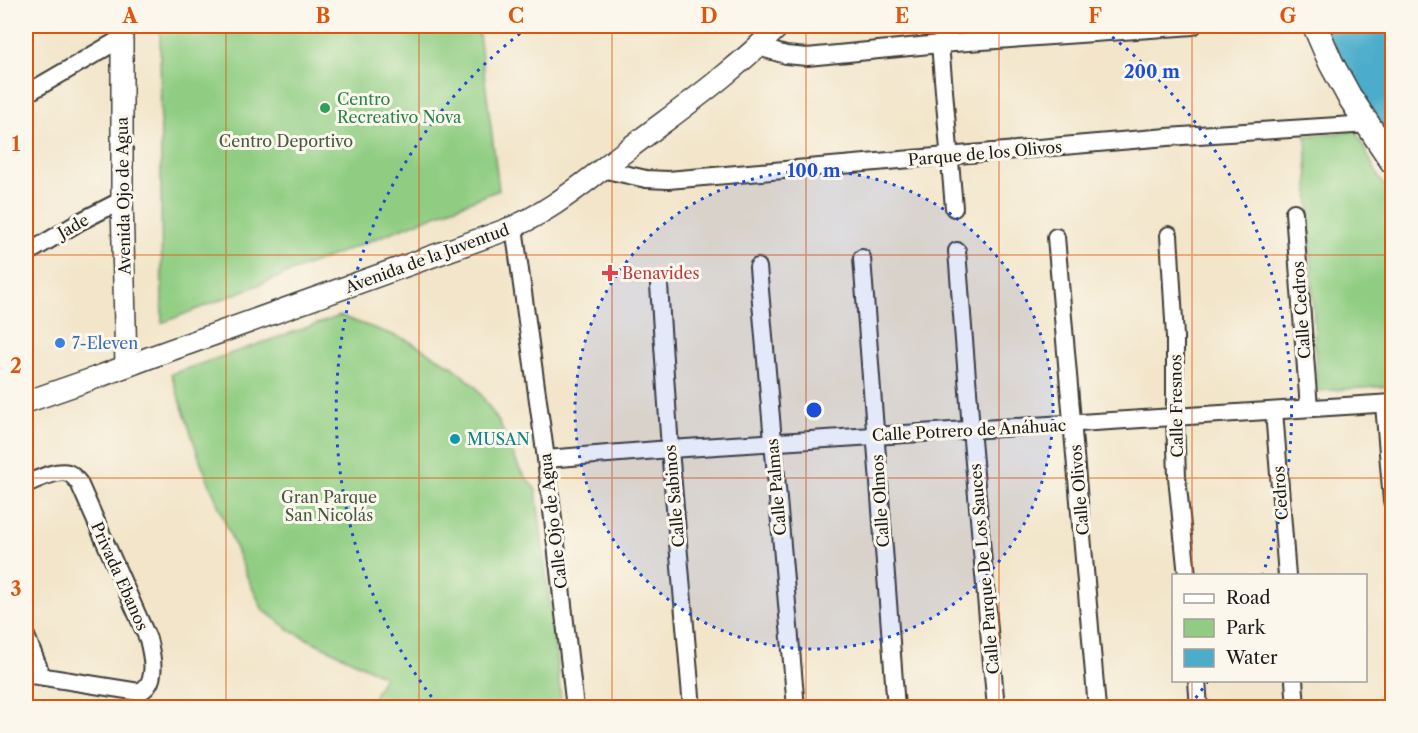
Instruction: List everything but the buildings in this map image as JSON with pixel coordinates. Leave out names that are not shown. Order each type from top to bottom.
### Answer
[{"type":"main road","points":[[1315,26],[1330,63],[1392,161]]},
{"type":"street","name":"Avenida de la Juventud","points":[[26,402],[528,221],[708,90],[780,26]]},
{"type":"street","points":[[758,47],[786,55],[807,57],[940,44],[1193,26]]},
{"type":"street","points":[[26,94],[122,32]]},
{"type":"street","name":"Avenida Ojo de Agua","points":[[122,32],[122,200],[126,366]]},
{"type":"street","points":[[940,44],[954,208]]},
{"type":"street","name":"Parque de los Olivos","points":[[602,169],[646,179],[668,180],[1167,137],[1369,124]]},
{"type":"street","name":"Jade","points":[[26,254],[122,200]]},
{"type":"street","name":"Calle Cedros","points":[[1294,212],[1309,408]]},
{"type":"street","name":"Calle Ojo de Agua","points":[[514,227],[546,459],[575,708]]},
{"type":"street","name":"Calle Fresnos","points":[[1169,235],[1175,338],[1177,477],[1187,574]]},
{"type":"street","name":"Calle Olivos","points":[[1056,237],[1097,708]]},
{"type":"street","name":"Calle Parque De Los Sauces","points":[[957,251],[996,708]]},
{"type":"street","name":"Calle Olmos","points":[[862,258],[897,708]]},
{"type":"street","name":"Calle Palmas","points":[[758,267],[796,708]]},
{"type":"street","name":"Calle Sabinos","points":[[659,285],[692,708]]},
{"type":"street","points":[[1388,403],[1392,501]]},
{"type":"street","name":"Calle Potrero de Anáhuac","points":[[546,459],[875,435],[1388,403]]},
{"type":"street","name":"Cedros","points":[[1274,411],[1287,574]]},
{"type":"street","name":"Privada Ebanos","points":[[26,484],[62,472],[75,477],[148,639],[151,654],[152,667],[149,686],[139,692],[42,676]]},
{"type":"street","points":[[26,636],[42,676],[26,674]]},
{"type":"street","points":[[1197,682],[1199,708]]},
{"type":"street","points":[[1294,682],[1296,708]]},
{"type":"green space","name":"Centro Recreativo Nova","points":[[160,26],[478,26],[499,190],[162,323]]},
{"type":"green space","points":[[1356,131],[1380,180],[1392,194],[1392,386],[1317,391],[1306,136]]},
{"type":"green space","name":"Gran Parque San Nicolás","points":[[340,316],[407,340],[452,366],[476,387],[499,422],[520,470],[536,490],[562,707],[368,707],[384,676],[293,632],[263,610],[248,579],[200,460],[171,374]]},
{"type":"water","points":[[1315,26],[1392,26],[1392,161]]},
{"type":"place","name":"Centro Recreativo Nova","points":[[325,108]]},
{"type":"place","name":"Benavides","points":[[610,273]]},
{"type":"place","name":"7-Eleven","points":[[60,343]]},
{"type":"place","name":"MUSAN","points":[[455,439]]},
{"type":"park label","name":"Centro Deportivo","points":[[286,141]]}]
